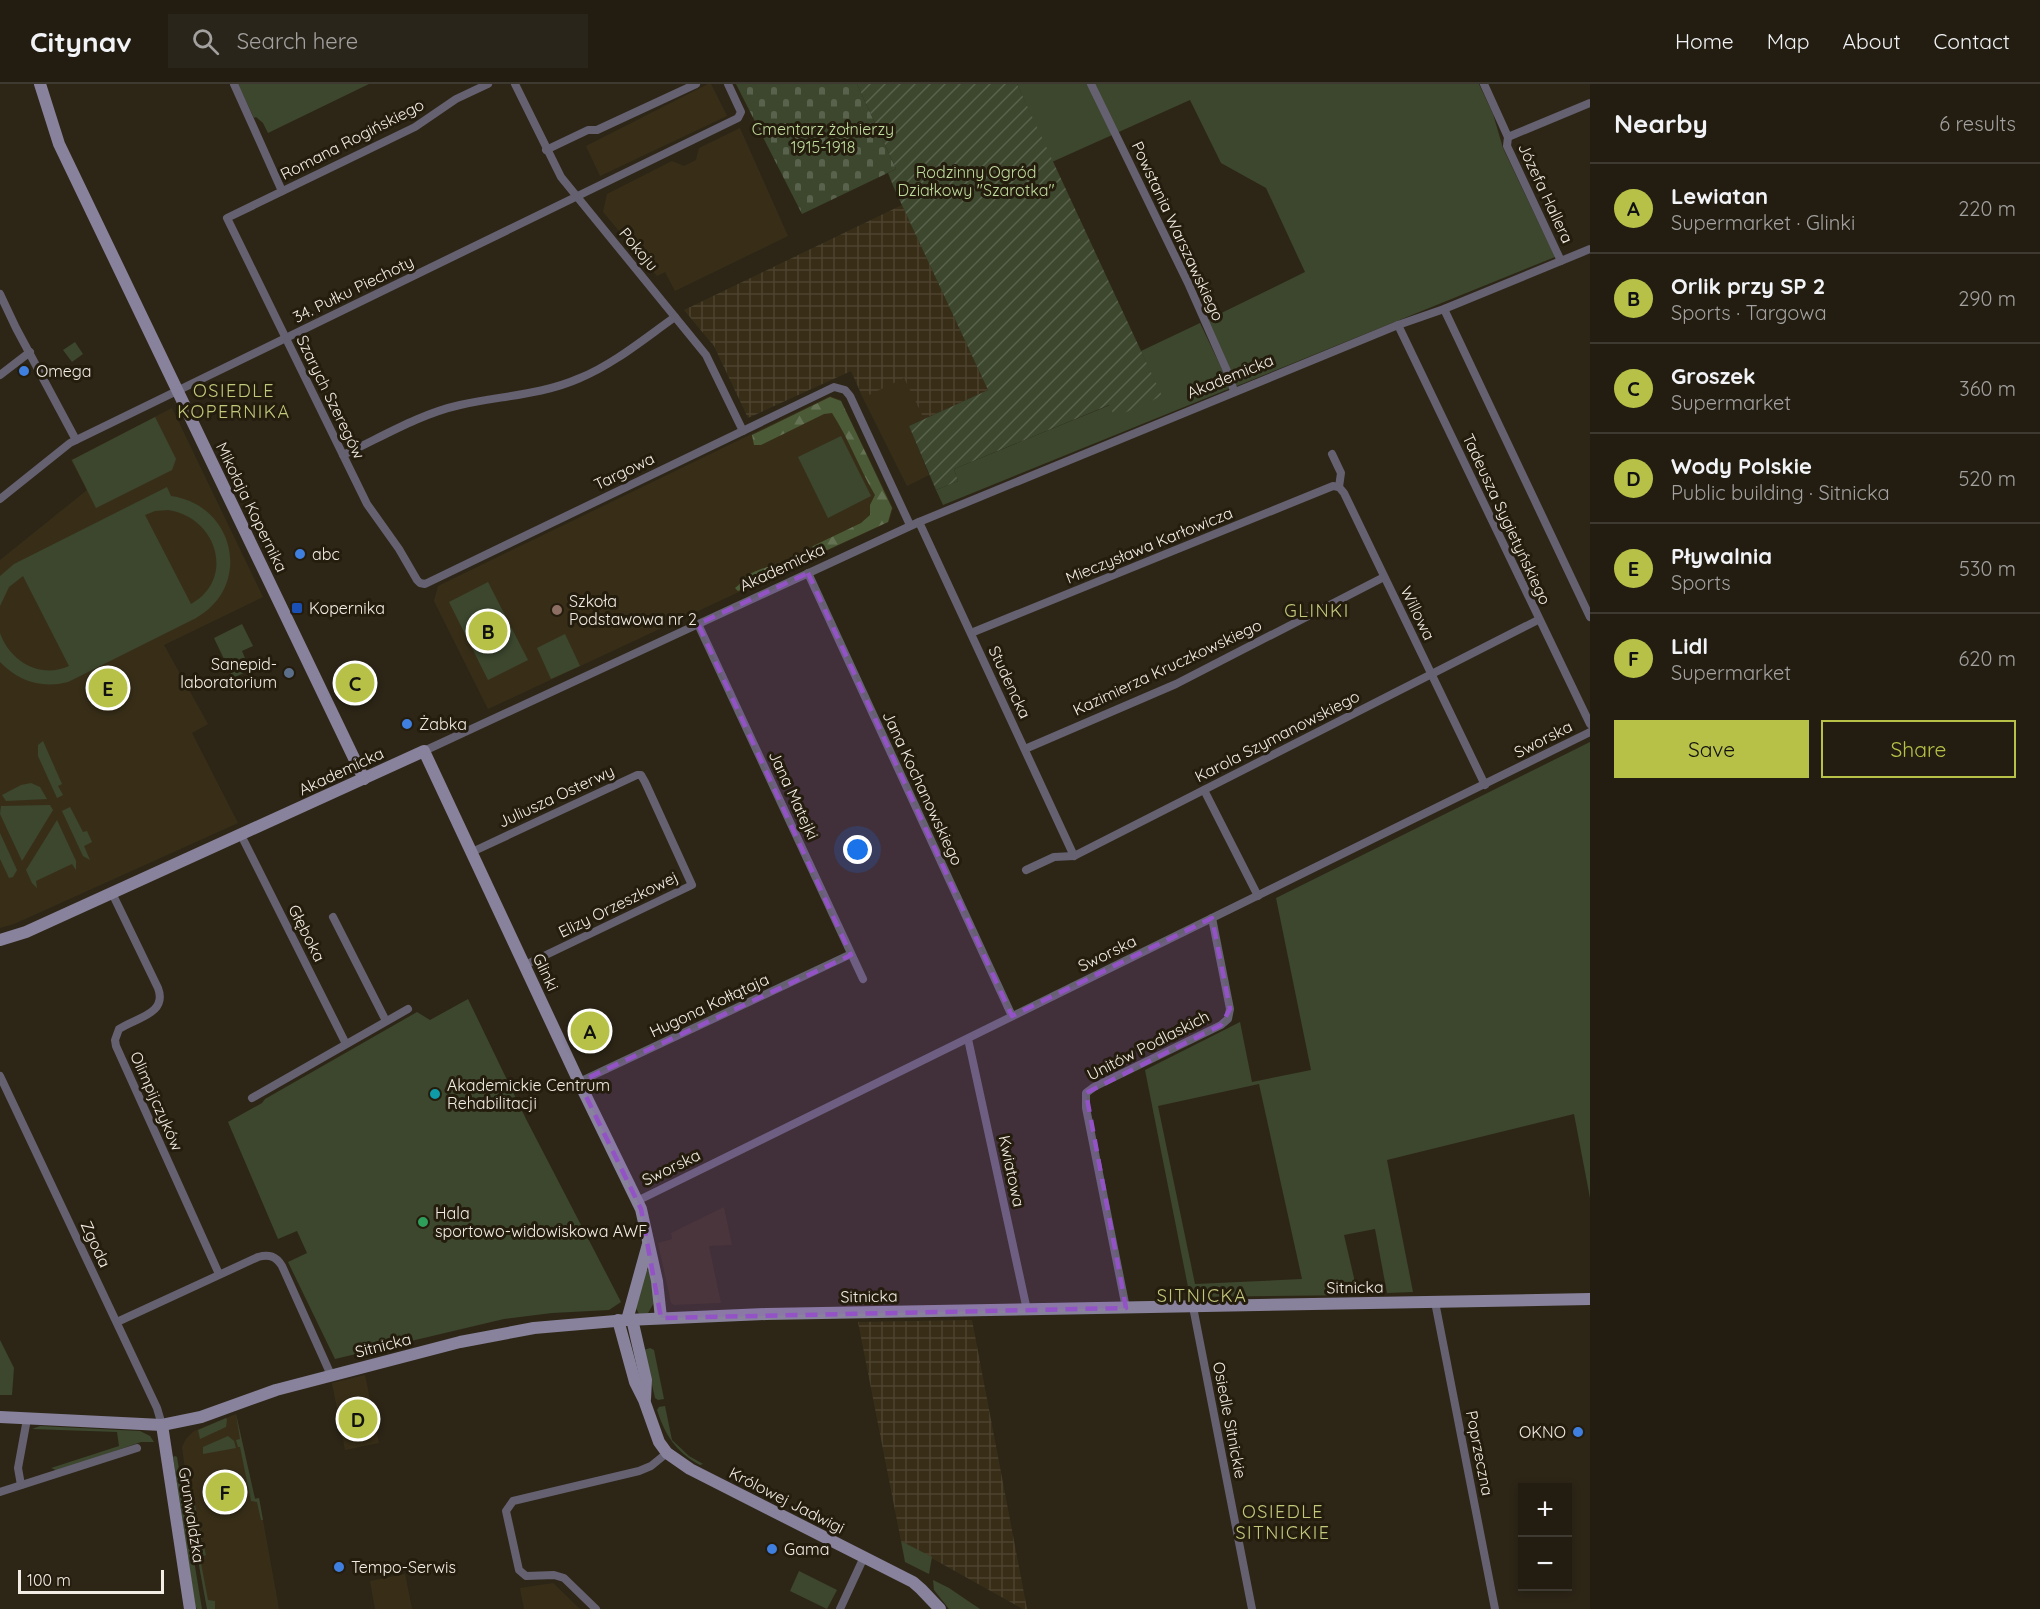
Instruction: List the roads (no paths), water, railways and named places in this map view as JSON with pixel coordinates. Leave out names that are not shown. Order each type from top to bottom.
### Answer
[{"type":"street","name":"Mikołaja Kopernika","points":[[40,84],[59,144],[364,779]]},
{"type":"street","points":[[234,84],[282,191]]},
{"type":"street","name":"Romana Rogińskiego","points":[[227,218],[415,127],[456,99],[488,84]]},
{"type":"street","name":"Pokoju","points":[[515,84],[561,177],[706,355],[742,431]]},
{"type":"street","points":[[546,150],[588,130],[597,130],[696,84]]},
{"type":"street","name":"34. Pułku Piechoty","points":[[0,499],[70,443],[738,118],[741,112],[728,84]]},
{"type":"street","name":"Powstania Warszawskiego","points":[[1090,84],[1188,283],[1231,380],[1234,392]]},
{"type":"street","name":"Józefa Hallera","points":[[1484,84],[1508,137],[1507,146],[1562,261]]},
{"type":"street","name":"Józefa Hallera","points":[[1508,137],[1590,104]]},
{"type":"street","name":"Szarych Szeregów","points":[[227,218],[367,504],[420,583]]},
{"type":"street","name":"Akademicka","points":[[0,940],[26,932],[241,835],[915,524],[1398,325],[1444,309],[1590,249]]},
{"type":"street","points":[[0,294],[76,440]]},
{"type":"street","name":"Tadeusza Sygietyńskiego","points":[[1444,309],[1590,617]]},
{"type":"street","points":[[343,455],[434,412],[554,387],[579,379],[597,370],[675,316]]},
{"type":"street","name":"Tadeusza Sygietyńskiego","points":[[1398,325],[1590,724]]},
{"type":"street","points":[[0,375],[30,352]]},
{"type":"street","name":"Targowa","points":[[420,583],[425,584],[828,389],[842,388]]},
{"type":"street","name":"Studencka","points":[[842,388],[850,396],[971,633],[1074,856]]},
{"type":"street","name":"Willowa","points":[[1332,454],[1341,473],[1339,487],[1344,493],[1485,785]]},
{"type":"street","name":"Mieczysława Karłowicza","points":[[971,633],[1333,486],[1339,487]]},
{"type":"street","name":"Jana Kochanowskiego","points":[[808,573],[1012,1016]]},
{"type":"street","name":"Kazimierza Kruczkowskiego","points":[[1025,749],[1176,684],[1384,577]]},
{"type":"street","name":"Karola Szymanowskiego","points":[[1026,870],[1054,857],[1074,856],[1538,620]]},
{"type":"street","name":"Jana Matejki","points":[[698,624],[863,979]]},
{"type":"street","name":"Sworska","points":[[637,1201],[1590,732]]},
{"type":"street","name":"Glinki","points":[[424,751],[641,1209],[657,1281],[661,1318]]},
{"type":"street","name":"Juliusza Osterwy","points":[[472,852],[641,775],[692,885]]},
{"type":"street","points":[[1204,790],[1258,896]]},
{"type":"street","name":"Głęboka","points":[[241,835],[346,1044]]},
{"type":"street","name":"Elizy Orzeszkowej","points":[[525,965],[692,885]]},
{"type":"street","name":"Olimpijczyków","points":[[112,893],[161,998],[156,1010],[119,1029],[115,1040],[116,1046],[219,1274]]},
{"type":"street","name":"Głęboka","points":[[333,917],[386,1021]]},
{"type":"street","name":"Unitów Podlaskich","points":[[1126,1308],[1086,1108],[1086,1094],[1094,1087],[1221,1025],[1228,1019],[1230,1009],[1212,918]]},
{"type":"street","name":"Hugona Kołłątaja","points":[[579,1082],[851,954]]},
{"type":"street","points":[[252,1098],[408,1009]]},
{"type":"street","name":"Kwiatowa","points":[[968,1039],[1026,1310]]},
{"type":"street","name":"Zgoda","points":[[0,1076],[157,1407],[162,1425]]},
{"type":"street","name":"Glinki","points":[[626,1320],[649,1240]]},
{"type":"street","points":[[117,1322],[219,1274],[266,1255],[274,1257],[282,1266],[331,1375]]},
{"type":"street","name":"Sitnicka","points":[[0,1417],[162,1425],[201,1417],[276,1390],[460,1342],[534,1328],[626,1320],[1590,1299]]},
{"type":"street","name":"Poprzeczna","points":[[1435,1302],[1496,1609]]},
{"type":"street","name":"Osiedle Sitnickie","points":[[1193,1306],[1252,1609]]},
{"type":"street","points":[[596,1609],[564,1578],[554,1575],[526,1576],[519,1570],[506,1511],[513,1501],[639,1471],[651,1466],[666,1453],[659,1442],[635,1382],[626,1320]]},
{"type":"street","points":[[21,1485],[18,1468],[27,1419]]},
{"type":"street","name":"Grunwaldzka","points":[[162,1425],[190,1609]]},
{"type":"street","points":[[0,1492],[137,1448]]},
{"type":"street","name":"Królowej Jadwigi","points":[[666,1453],[690,1469],[913,1582],[940,1609]]},
{"type":"street","points":[[840,1609],[864,1557]]},
{"type":"place","name":"Omega","points":[[24,371]]},
{"type":"place","name":"abc","points":[[300,554]]},
{"type":"place","name":"Kopernika","points":[[297,608]]},
{"type":"place","name":"Szkoła Podstawowa nr 2","points":[[557,610]]},
{"type":"place","name":"Orlik przy SP 2","points":[[488,631]]},
{"type":"place","name":"Sanepid- laboratorium","points":[[289,673]]},
{"type":"place","name":"Groszek","points":[[355,683]]},
{"type":"place","name":"Pływalnia","points":[[108,688]]},
{"type":"place","name":"Żabka","points":[[407,724]]},
{"type":"place","name":"Lewiatan","points":[[590,1031]]},
{"type":"place","name":"Akademickie Centrum Rehabilitacji","points":[[435,1094]]},
{"type":"place","name":"Hala sportowo-widowiskowa AWF","points":[[423,1222]]},
{"type":"place","name":"Wody Polskie","points":[[358,1419]]},
{"type":"place","name":"OKNO","points":[[1578,1432]]},
{"type":"place","name":"Lidl","points":[[225,1492]]},
{"type":"place","name":"Gama","points":[[772,1549]]},
{"type":"place","name":"Tempo-Serwis","points":[[339,1567]]},
{"type":"district","name":"OSIEDLE KOPERNIKA","points":[[234,400]]},
{"type":"district","name":"GLINKI","points":[[1317,610]]},
{"type":"district","name":"SITNICKA","points":[[1202,1295]]},
{"type":"district","name":"OSIEDLE SITNICKIE","points":[[1283,1521]]},
{"type":"park label","name":"Cmentarz żołnierzy 1915-1918","points":[[823,138]]},
{"type":"park label","name":"Rodzinny Ogród Działkowy \"Szarotka\"","points":[[976,181]]}]
